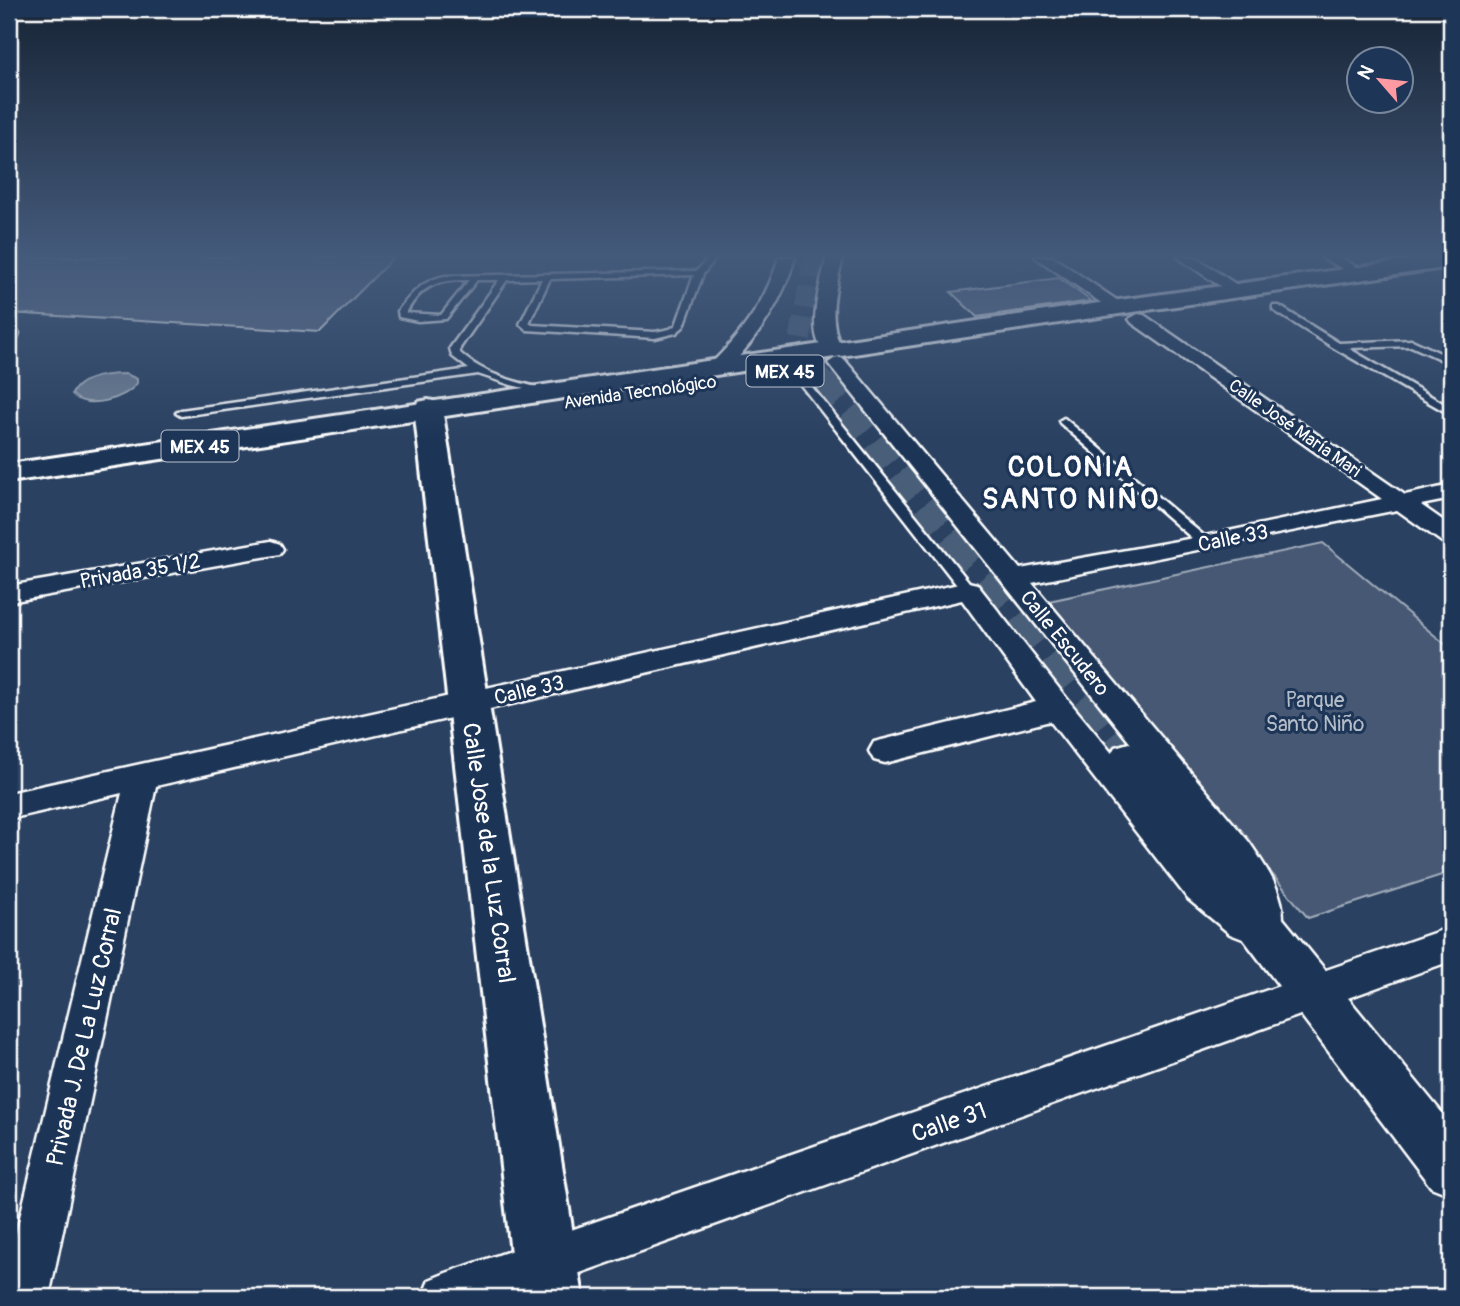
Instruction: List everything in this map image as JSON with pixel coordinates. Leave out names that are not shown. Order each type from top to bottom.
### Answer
[{"type":"main road","name":"Avenida Tecnológico","points":[[417,416],[550,391],[720,366],[835,356],[1095,318]]},
{"type":"main road","name":"Avenida Tecnológico","points":[[9,473],[417,416],[582,400],[793,369],[835,356]]},
{"type":"main road","name":"Calle Jose de la Luz Corral","points":[[417,416],[469,704],[547,1281]]},
{"type":"street","points":[[720,366],[743,344],[762,318]]},
{"type":"street","name":"Calle Escudero","points":[[822,318],[823,332],[835,356],[1237,852],[1252,876],[1260,896],[1265,911],[1266,935]]},
{"type":"street","name":"Calle José María Mari","points":[[1144,318],[1451,537]]},
{"type":"street","name":"Calle 33","points":[[1014,578],[1205,543],[1451,492]]},
{"type":"street","name":"Privada 35 1/2","points":[[9,594],[271,549]]},
{"type":"street","points":[[968,590],[1057,708],[1201,888],[1228,912],[1266,935]]},
{"type":"street","name":"Calle 33","points":[[9,806],[968,590]]},
{"type":"street","points":[[885,751],[1057,708]]},
{"type":"street","points":[[1129,758],[1312,994],[1451,1167]]},
{"type":"street","name":"Privada J. De La Luz Corral","points":[[25,1297],[142,776]]},
{"type":"street","name":"Calle 31","points":[[446,1297],[547,1281],[1451,944]]},
{"type":"lane","points":[[477,318],[456,348],[458,358],[478,371],[582,400]]},
{"type":"lane","points":[[527,318],[524,324],[530,328],[655,335],[673,331],[680,326],[683,318]]},
{"type":"lane","points":[[1283,318],[1451,412]]},
{"type":"lane","points":[[9,346],[15,333]]},
{"type":"lane","points":[[1337,346],[1412,343],[1451,361]]},
{"type":"lane","points":[[793,369],[968,590]]},
{"type":"lane","points":[[181,413],[478,371]]},
{"type":"lane","points":[[1064,421],[1205,543]]},
{"type":"green space","name":"Parque Santo Niño","points":[[1323,543],[1451,649],[1451,872],[1308,918],[1049,601]]},
{"type":"shaded area","points":[[126,374],[137,379],[137,383],[132,389],[115,398],[86,402],[72,394],[81,383],[88,380]]},
{"type":"building","points":[[90,318],[334,318],[320,332]]},
{"type":"tunnel","points":[[804,318],[800,339],[808,360],[823,382]]},
{"type":"tunnel","points":[[822,381],[950,540]]},
{"type":"tunnel","points":[[949,538],[1113,738]]},
{"type":"tunnel","points":[[1111,736],[1129,758]]},
{"type":"district","name":"COLONIA SANTO NIÑO","points":[[1071,482]]}]
